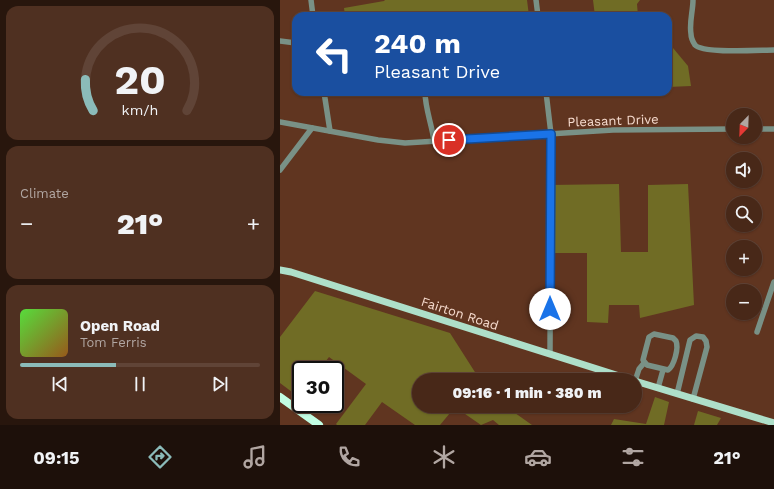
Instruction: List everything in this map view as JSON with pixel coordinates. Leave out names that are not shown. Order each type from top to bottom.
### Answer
[{"type":"highway","points":[[280,397],[319,425]]},
{"type":"main road","name":"Fairton Road","points":[[280,270],[291,272],[609,373]]},
{"type":"main road","name":"Fairton Road","points":[[642,383],[774,424]]},
{"type":"street","points":[[311,0],[312,12]]},
{"type":"street","points":[[536,0],[538,12]]},
{"type":"street","points":[[693,0],[690,29],[695,45],[700,48],[716,51],[774,50]]},
{"type":"street","points":[[280,41],[292,42]]},
{"type":"street","points":[[325,96],[330,131]]},
{"type":"street","points":[[425,96],[434,141]]},
{"type":"street","points":[[546,96],[551,134],[550,354]]},
{"type":"street","name":"Pleasant Drive","points":[[280,122],[396,142],[620,130],[726,129]]},
{"type":"street","points":[[280,170],[312,128]]},
{"type":"street","points":[[762,129],[774,129]]},
{"type":"street","points":[[757,332],[774,282]]},
{"type":"street","points":[[637,373],[644,363],[643,357],[651,335],[658,334],[676,340],[677,344],[672,366],[668,370],[663,370],[644,363]]},
{"type":"street","points":[[677,394],[690,340],[696,336],[703,337],[706,341],[707,347],[693,399]]},
{"type":"street","points":[[658,388],[663,370]]},
{"type":"shaded area","points":[[527,0],[528,12],[345,12],[344,8],[384,1]]},
{"type":"shaded area","points":[[593,0],[640,0],[637,4],[638,12],[594,12]]},
{"type":"shaded area","points":[[672,47],[688,66],[691,86],[672,87]]},
{"type":"shaded area","points":[[619,184],[621,252],[648,252],[648,185],[688,184],[694,305],[640,318],[639,305],[609,305],[608,323],[587,322],[587,253],[551,253],[550,185]]},
{"type":"shaded area","points":[[315,291],[450,333],[476,373],[412,373],[412,413],[450,413],[440,425],[415,425],[382,402],[365,425],[337,425],[336,424],[366,384],[344,368],[344,361],[334,361],[329,357],[326,361],[292,361],[292,392],[280,383],[280,337]]},
{"type":"shaded area","points":[[655,397],[669,402],[664,425],[611,425],[614,419],[646,424]]},
{"type":"shaded area","points":[[698,411],[721,418],[717,425],[694,425]]},
{"type":"shaded area","points":[[464,413],[515,413],[532,425],[499,425],[493,420],[481,425]]},
{"type":"route","points":[[449,140],[551,134],[550,309]]}]
